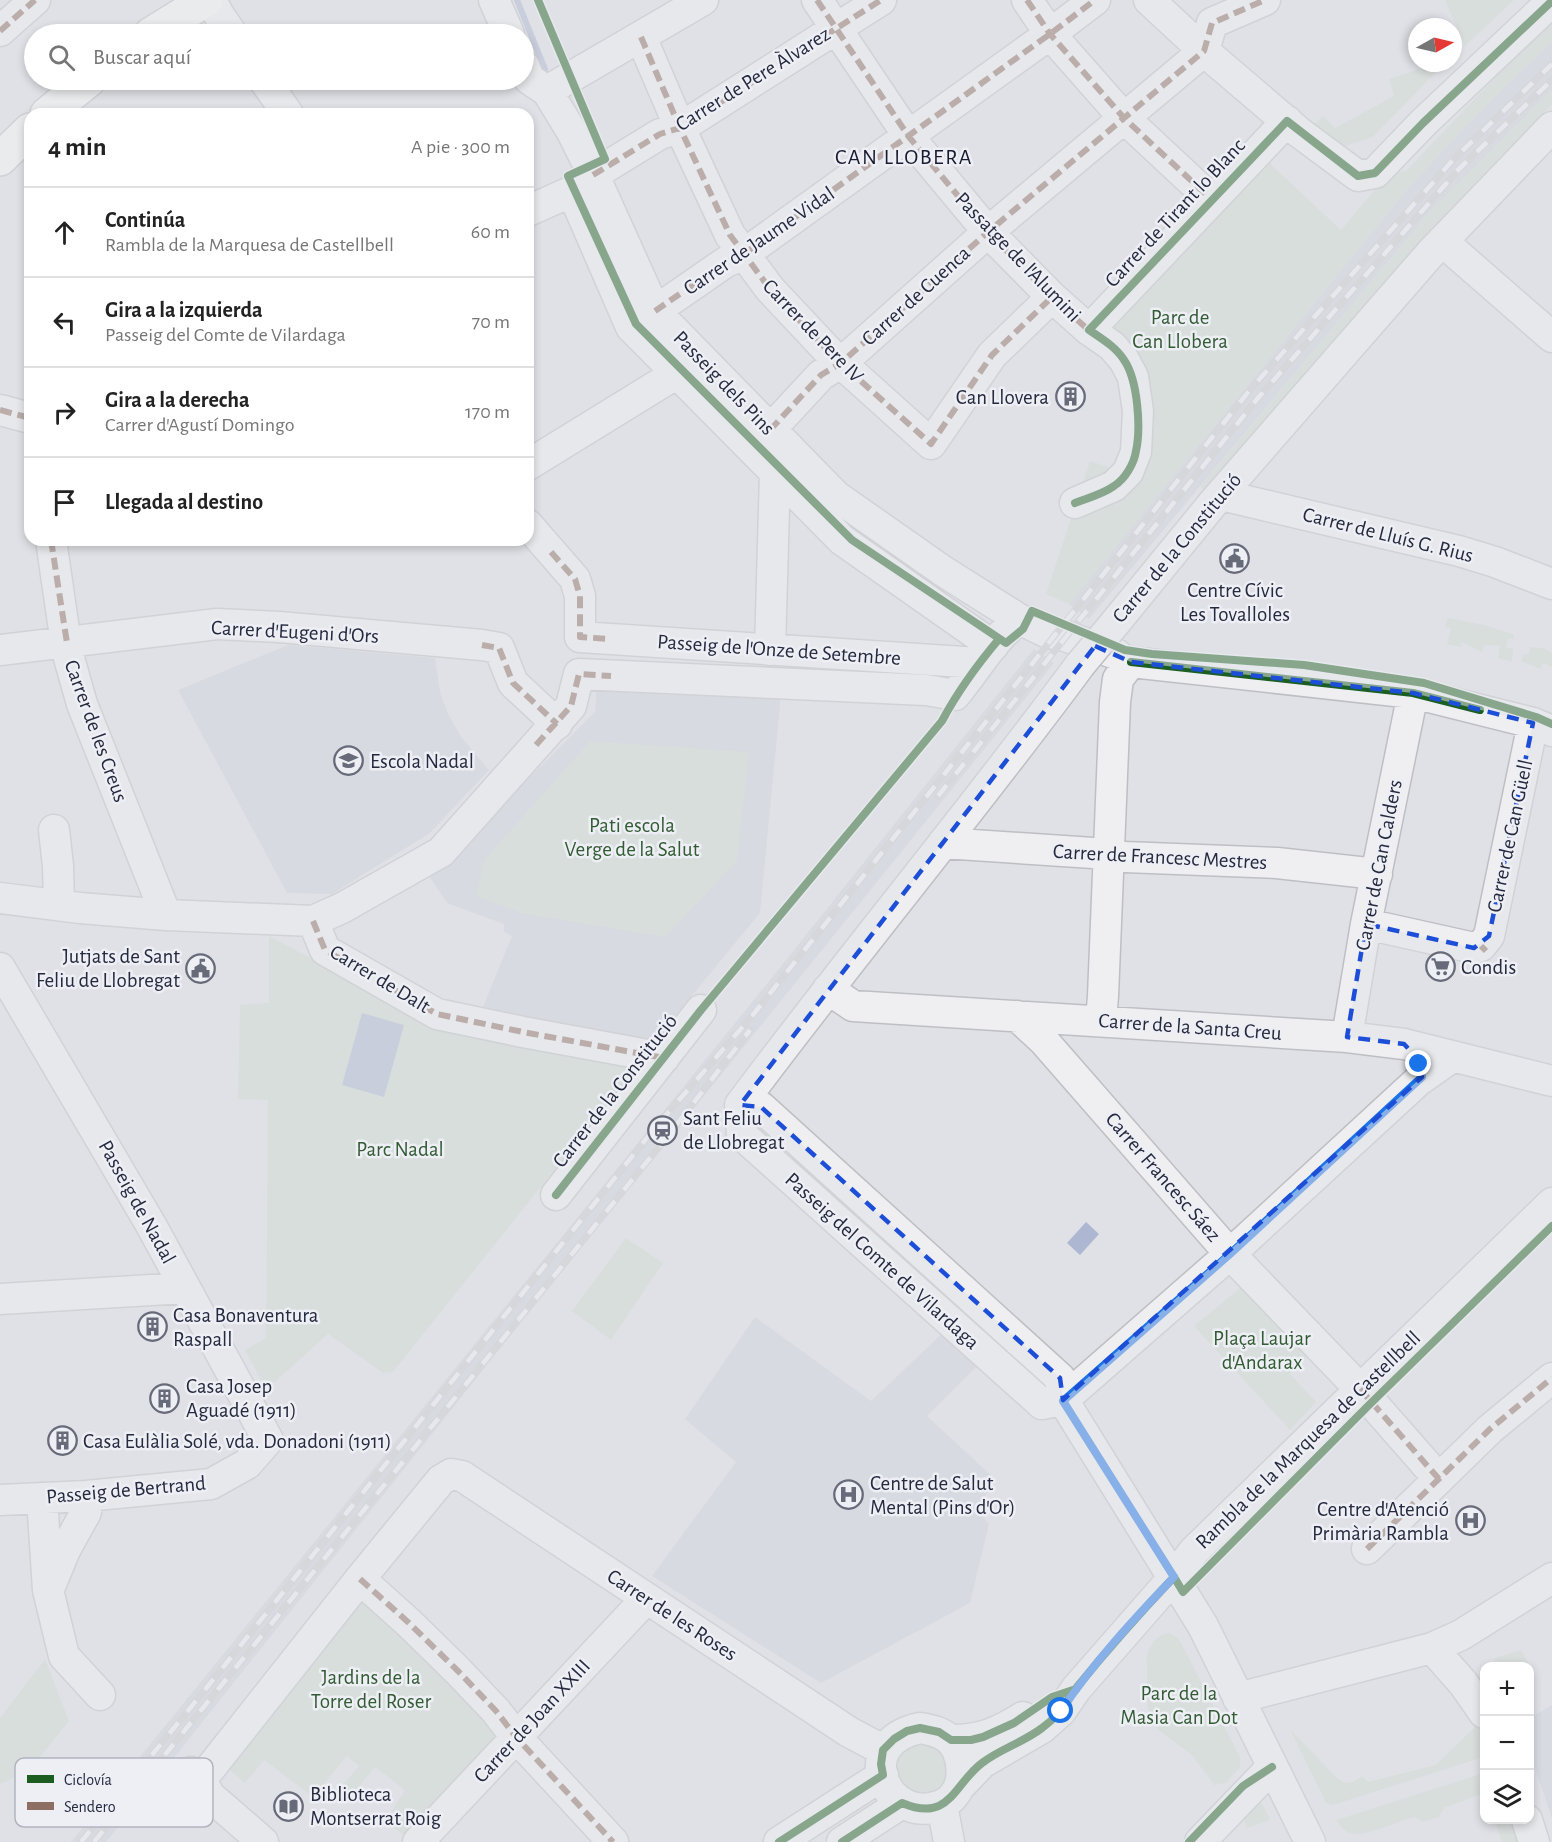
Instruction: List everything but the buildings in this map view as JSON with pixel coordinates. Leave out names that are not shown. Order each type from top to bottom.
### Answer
[{"type":"main road","points":[[167,24],[206,0]]},
{"type":"main road","points":[[58,108],[78,90]]},
{"type":"main road","points":[[0,159],[24,136]]},
{"type":"street","points":[[0,31],[34,0]]},
{"type":"street","points":[[211,0],[225,24]]},
{"type":"street","points":[[494,0],[505,24]]},
{"type":"street","points":[[547,91],[703,0]]},
{"type":"street","name":"Passatge de l'Alumini","points":[[817,0],[909,137],[988,232],[1052,297],[1089,330],[1112,346],[1124,360],[1133,377],[1138,411],[1136,452],[1128,472],[1114,486],[1076,503]]},
{"type":"street","name":"Carrer de Pere Àlvarez","points":[[534,208],[587,182],[660,134],[680,128],[881,0]]},
{"type":"street","points":[[1027,0],[1050,34],[1124,118],[1212,200]]},
{"type":"street","name":"Carrer de Jaume Vidal","points":[[655,311],[726,262],[744,254],[909,137],[1095,0]]},
{"type":"street","points":[[1149,0],[1204,51],[1287,121],[1358,176],[1375,173],[1423,123],[1552,1]]},
{"type":"street","points":[[1204,51],[1212,22],[1265,0]]},
{"type":"street","name":"Carrer de Pere IV","points":[[641,37],[729,235],[770,289],[841,363],[931,444],[992,355],[1052,297]]},
{"type":"street","name":"Carrer de Cuenca","points":[[770,430],[822,375],[841,363],[988,232],[1204,51]]},
{"type":"street","name":"Passeig dels Pins","points":[[534,82],[547,91],[572,132],[631,327],[770,430],[836,496],[943,571],[1020,620],[1048,633],[1065,636],[1116,654],[1123,660],[1413,693],[1542,727]]},
{"type":"street","points":[[271,90],[284,108]]},
{"type":"street","name":"Carrer de Tirant lo Blanc","points":[[1089,330],[1287,121]]},
{"type":"street","name":"Carrer de la Constitució","points":[[740,1105],[1080,665],[1221,495],[1442,241],[1552,127]]},
{"type":"street","name":"Passeig dels Pins","points":[[587,182],[655,311],[688,367],[775,473],[842,540],[986,654]]},
{"type":"street","points":[[1442,241],[1552,337]]},
{"type":"street","points":[[534,461],[688,367]]},
{"type":"street","points":[[0,410],[24,416]]},
{"type":"street","points":[[770,650],[775,473]]},
{"type":"street","name":"Carrer de Lluís G. Rius","points":[[1221,495],[1459,551],[1552,584]]},
{"type":"street","name":"Passeig de l'Onze de Setembre","points":[[534,532],[575,579],[580,596],[580,637],[770,650],[986,654]]},
{"type":"street","name":"Carrer de les Creus","points":[[52,546],[69,658],[82,704],[166,915]]},
{"type":"street","points":[[986,654],[1011,626],[1020,620]]},
{"type":"street","name":"Carrer d'Eugeni d'Ors","points":[[0,650],[217,624],[279,627],[482,645],[500,648],[513,683],[556,723]]},
{"type":"street","name":"Passeig de l'Onze de Setembre","points":[[556,723],[571,706],[579,674],[926,690],[955,696],[986,654]]},
{"type":"street","points":[[1101,1021],[1115,702],[1118,679],[1131,662]]},
{"type":"street","name":"Carrer de Can Calders","points":[[1347,1037],[1366,924],[1413,693]]},
{"type":"street","points":[[313,921],[342,908],[441,852],[556,723]]},
{"type":"street","name":"Carrer de Can Güell","points":[[1366,924],[1474,948],[1484,948],[1542,727]]},
{"type":"street","points":[[54,830],[59,905]]},
{"type":"street","name":"Carrer de Francesc Mestres","points":[[943,843],[1125,857],[1277,863],[1377,874]]},
{"type":"street","name":"Carrer de Dalt","points":[[0,898],[166,915],[313,921],[325,950],[437,1014],[664,1058]]},
{"type":"street","name":"Passeig de Nadal","points":[[0,968],[151,1225],[268,1440]]},
{"type":"street","name":"Carrer de la Santa Creu","points":[[828,989],[854,1006],[1347,1037],[1404,1044],[1552,1081]]},
{"type":"street","name":"Carrer de la Constitució","points":[[556,1195],[701,1010]]},
{"type":"street","name":"Carrer Francesc Sáez","points":[[1017,1016],[1043,1040],[1230,1254],[1360,1389],[1439,1479]]},
{"type":"street","points":[[1404,1044],[1416,1057],[1422,1077]]},
{"type":"street","points":[[1310,1842],[1203,1626],[1063,1401],[1230,1254],[1422,1077],[1452,1057]]},
{"type":"street","name":"Passeig del Comte de Vilardaga","points":[[740,1105],[742,1136],[1042,1404],[1063,1401]]},
{"type":"street","name":"Rambla de la Marquesa de Castellbell","points":[[951,1795],[982,1763],[1042,1728],[1061,1711],[1076,1689],[1194,1551],[1552,1203]]},
{"type":"street","points":[[0,1299],[185,1288]]},
{"type":"street","points":[[1367,1549],[1490,1429],[1552,1378]]},
{"type":"street","name":"Passeig de Bertrand","points":[[0,1500],[86,1496],[211,1484],[247,1464],[268,1440]]},
{"type":"street","name":"Carrer de les Roses","points":[[360,1579],[441,1480],[451,1474],[462,1476],[849,1732],[883,1763]]},
{"type":"street","points":[[48,1590],[65,1550],[86,1512],[86,1496]]},
{"type":"street","points":[[42,1498],[48,1590],[64,1656],[100,1695]]},
{"type":"street","points":[[1238,1698],[1432,1648],[1461,1635],[1552,1578]]},
{"type":"street","points":[[211,1758],[360,1579],[410,1623],[458,1671],[613,1842]]},
{"type":"street","name":"Carrer de Joan XXIII","points":[[418,1842],[646,1599]]},
{"type":"street","points":[[1432,1648],[1480,1706]]},
{"type":"street","name":"Rambla de la Marquesa de Castellbell","points":[[951,1740],[971,1740],[983,1737],[1014,1723],[1052,1698],[1076,1689]]},
{"type":"street","points":[[779,1842],[883,1763],[894,1739],[907,1731],[920,1728],[939,1732],[951,1740],[958,1752],[962,1770],[951,1795],[949,1842]]},
{"type":"street","points":[[883,1763],[886,1785],[902,1803],[916,1809],[929,1809],[951,1795]]},
{"type":"street","points":[[1200,1842],[1272,1767]]},
{"type":"street","points":[[213,1799],[263,1842]]},
{"type":"street","points":[[842,1842],[902,1803]]},
{"type":"street","points":[[1528,1824],[1534,1842]]},
{"type":"highlighted area","points":[[1095,646],[1131,662],[1413,693],[1533,723],[1489,936],[1474,948],[1366,924],[1347,1037],[1404,1044],[1416,1057],[1422,1077],[1063,1400],[1060,1378],[761,1107],[740,1105]]},
{"type":"shaded area","points":[[1552,42],[1552,90],[1428,214],[1089,619],[1069,604],[1408,188],[1491,100]]},
{"type":"shaded area","name":"Escola Nadal","points":[[288,645],[435,658],[440,692],[448,714],[462,738],[489,770],[430,833],[332,894],[287,893],[178,690]]},
{"type":"shaded area","points":[[1034,649],[1054,663],[522,1321],[174,1758],[139,1758],[774,975]]},
{"type":"shaded area","points":[[597,683],[781,695],[760,913],[647,1050],[480,1014],[512,936],[504,932],[504,924],[447,903],[427,873],[480,827],[595,712]]},
{"type":"shaded area","name":"Centre de Salut Mental (Pins d'Or)","points":[[755,1317],[871,1401],[948,1328],[984,1359],[927,1416],[996,1480],[976,1510],[989,1524],[970,1603],[821,1683],[652,1576],[736,1462],[685,1419]]},
{"type":"shaded area","points":[[1552,1705],[1552,1818],[1534,1766],[1534,1716]]},
{"type":"shaded area","points":[[83,1827],[118,1827],[106,1842],[71,1842]]},
{"type":"green space","points":[[1445,0],[1514,0],[1465,46],[1462,39],[1462,18],[1453,18]]},
{"type":"green space","name":"Parc de Can Llobera","points":[[1552,20],[1552,42],[1491,100],[1408,188],[1069,604],[1046,594],[1090,461],[1115,469],[1130,432],[1125,377],[1086,340],[1261,155],[1341,230],[1386,176],[1407,170]]},
{"type":"green space","points":[[1410,72],[1436,72],[1373,137],[1342,147],[1313,125],[1323,116],[1335,128],[1394,96],[1389,79]]},
{"type":"green space","points":[[1552,90],[1552,105],[1461,197],[1332,342],[1206,490],[1200,487],[1428,214]]},
{"type":"green space","points":[[1448,618],[1485,625],[1514,635],[1514,639],[1508,638],[1506,648],[1513,648],[1512,662],[1498,658],[1500,646],[1484,645],[1482,652],[1461,642],[1461,647],[1447,644],[1451,628],[1445,627]]},
{"type":"green space","points":[[1530,647],[1544,648],[1552,653],[1552,667],[1543,663],[1540,669],[1521,661],[1524,654],[1529,654]]},
{"type":"green space","name":"Pati escola Verge de la Salut","points":[[590,741],[749,752],[737,861],[665,937],[521,913],[476,896],[485,859]]},
{"type":"green space","name":"Parc Nadal","points":[[269,936],[411,1012],[639,1064],[393,1372],[383,1373],[328,1334],[275,1382],[261,1380],[245,1350],[266,1338],[268,1100],[238,1099],[240,1005],[269,1003]]},
{"type":"green space","points":[[626,1238],[663,1263],[611,1340],[572,1311]]},
{"type":"green space","name":"Plaça Laujar d'Andarax","points":[[1245,1284],[1311,1353],[1290,1374],[1316,1402],[1290,1430],[1194,1326]]},
{"type":"green space","name":"Jardins de la Torre del Roser","points":[[364,1586],[500,1735],[406,1837],[385,1821],[405,1790],[375,1767],[351,1796],[340,1788],[359,1766],[347,1756],[313,1797],[264,1760],[245,1783],[227,1768]]},
{"type":"green space","name":"Parc de la Masia Can Dot","points":[[1170,1633],[1179,1639],[1240,1757],[1240,1767],[1226,1783],[1215,1786],[1192,1755],[1157,1729],[1151,1721],[1147,1703],[1146,1660],[1154,1642],[1160,1636]]},
{"type":"green space","points":[[1521,1650],[1528,1662],[1498,1662],[1494,1658]]},
{"type":"green space","points":[[45,1659],[69,1721],[39,1758],[15,1758],[15,1778],[0,1784],[0,1718]]},
{"type":"green space","points":[[1480,1722],[1480,1758],[1333,1805],[1326,1803],[1290,1729],[1338,1779],[1347,1783],[1362,1776],[1368,1782],[1436,1765]]},
{"type":"green space","points":[[917,1743],[927,1743],[940,1750],[947,1763],[947,1773],[940,1786],[927,1793],[917,1793],[908,1789],[901,1782],[897,1773],[897,1763],[901,1754],[908,1747]]},
{"type":"green space","points":[[1480,1774],[1480,1794],[1444,1808],[1439,1817],[1423,1822],[1414,1817],[1372,1831],[1355,1834],[1345,1831],[1336,1820]]},
{"type":"green space","points":[[1258,1803],[1263,1805],[1270,1820],[1247,1828],[1242,1815]]},
{"type":"green space","points":[[1496,1824],[1511,1824],[1517,1842],[1502,1842]]},
{"type":"water","points":[[362,1013],[404,1025],[384,1097],[342,1085]]},
{"type":"water","points":[[1086,1222],[1099,1234],[1080,1255],[1067,1243]]},
{"type":"waterway","points":[[517,0],[527,24]]},
{"type":"waterway","points":[[534,42],[545,69]]},
{"type":"railway","points":[[149,1758],[654,1129],[752,1016],[1249,391],[1452,161],[1552,64]]},
{"type":"railway","points":[[938,796],[1258,398],[1459,169],[1552,80]]},
{"type":"railway","points":[[162,1758],[667,1137],[750,1030]]},
{"type":"railway","points":[[81,1842],[93,1827]]},
{"type":"railway","points":[[94,1842],[106,1827]]},
{"type":"marked path","points":[[0,31],[35,0]]},
{"type":"marked path","points":[[817,0],[909,137],[988,232],[1052,297],[1093,334]]},
{"type":"marked path","points":[[593,175],[660,134],[680,128],[881,0]]},
{"type":"marked path","points":[[1027,0],[1050,34],[1124,118],[1212,200]]},
{"type":"marked path","points":[[655,311],[726,262],[744,254],[1095,0]]},
{"type":"marked path","points":[[770,430],[821,375],[841,363],[988,232],[1204,51],[1212,23],[1265,0]]},
{"type":"marked path","points":[[641,37],[730,235],[770,289],[832,355],[931,444],[992,355],[1052,297]]},
{"type":"marked path","points":[[0,410],[24,416]]},
{"type":"marked path","points":[[52,546],[67,643]]},
{"type":"marked path","points":[[551,552],[575,579],[580,596],[580,637],[610,639]]},
{"type":"marked path","points":[[482,645],[499,648],[513,683],[557,724]]},
{"type":"marked path","points":[[536,745],[571,706],[579,674],[611,676]]},
{"type":"marked path","points":[[313,921],[325,950],[437,1014],[664,1058]]},
{"type":"marked path","points":[[1481,946],[1486,951]]},
{"type":"marked path","points":[[1367,1549],[1490,1429],[1552,1378]]},
{"type":"marked path","points":[[1360,1389],[1439,1479]]},
{"type":"marked path","points":[[360,1579],[458,1671],[613,1842]]},
{"type":"cycle path","points":[[538,0],[605,159],[568,176],[636,324],[852,540],[1006,643],[1023,629],[1032,611],[1125,650],[1304,665],[1424,683],[1552,724]]},
{"type":"cycle path","points":[[1075,503],[1105,491],[1122,479],[1133,461],[1137,441],[1137,404],[1129,369],[1117,351],[1089,330],[1287,121],[1358,176],[1375,173],[1423,123],[1552,1]]},
{"type":"cycle path","points":[[556,1195],[701,1010],[942,721],[968,678],[999,639]]},
{"type":"cycle path","points":[[1131,662],[1413,693],[1480,710]]},
{"type":"cycle path","points":[[842,1842],[902,1803],[918,1808],[941,1805],[982,1763],[1048,1724],[1077,1687],[1174,1577],[1183,1592],[1552,1226]]},
{"type":"cycle path","points":[[779,1842],[883,1775],[881,1764],[883,1750],[907,1731],[920,1728],[939,1732],[951,1740],[971,1740],[1014,1723],[1052,1697],[1076,1689]]},
{"type":"cycle path","points":[[1189,1842],[1243,1786],[1272,1767]]},
{"type":"place","name":"Can Llovera","points":[[1070,397]]},
{"type":"place","name":"Centre Cívic Les Tovalloles","points":[[1235,559]]},
{"type":"place","name":"Escola Nadal","points":[[349,761]]},
{"type":"place","name":"Condis","points":[[1440,967]]},
{"type":"place","name":"Jutjats de Sant Feliu de Llobregat","points":[[201,968]]},
{"type":"place","name":"Sant Feliu de Llobregat","points":[[662,1130]]},
{"type":"place","name":"Casa Bonaventura Raspall","points":[[152,1327]]},
{"type":"place","name":"Casa Josep Aguadé (1911)","points":[[165,1398]]},
{"type":"place","name":"Casa Eulàlia Solé, vda. Donadoni (1911)","points":[[62,1441]]},
{"type":"place","name":"Centre de Salut Mental (Pins d'Or)","points":[[849,1495]]},
{"type":"place","name":"Centre d'Atenció Primària Rambla","points":[[1470,1521]]},
{"type":"place","name":"Biblioteca Montserrat Roig","points":[[289,1806]]},
{"type":"district","name":"CAN LLOBERA","points":[[904,157]]},
{"type":"route","points":[[1061,1711],[1076,1689],[1174,1577],[1063,1401],[1230,1254],[1422,1077],[1419,1064]]}]
